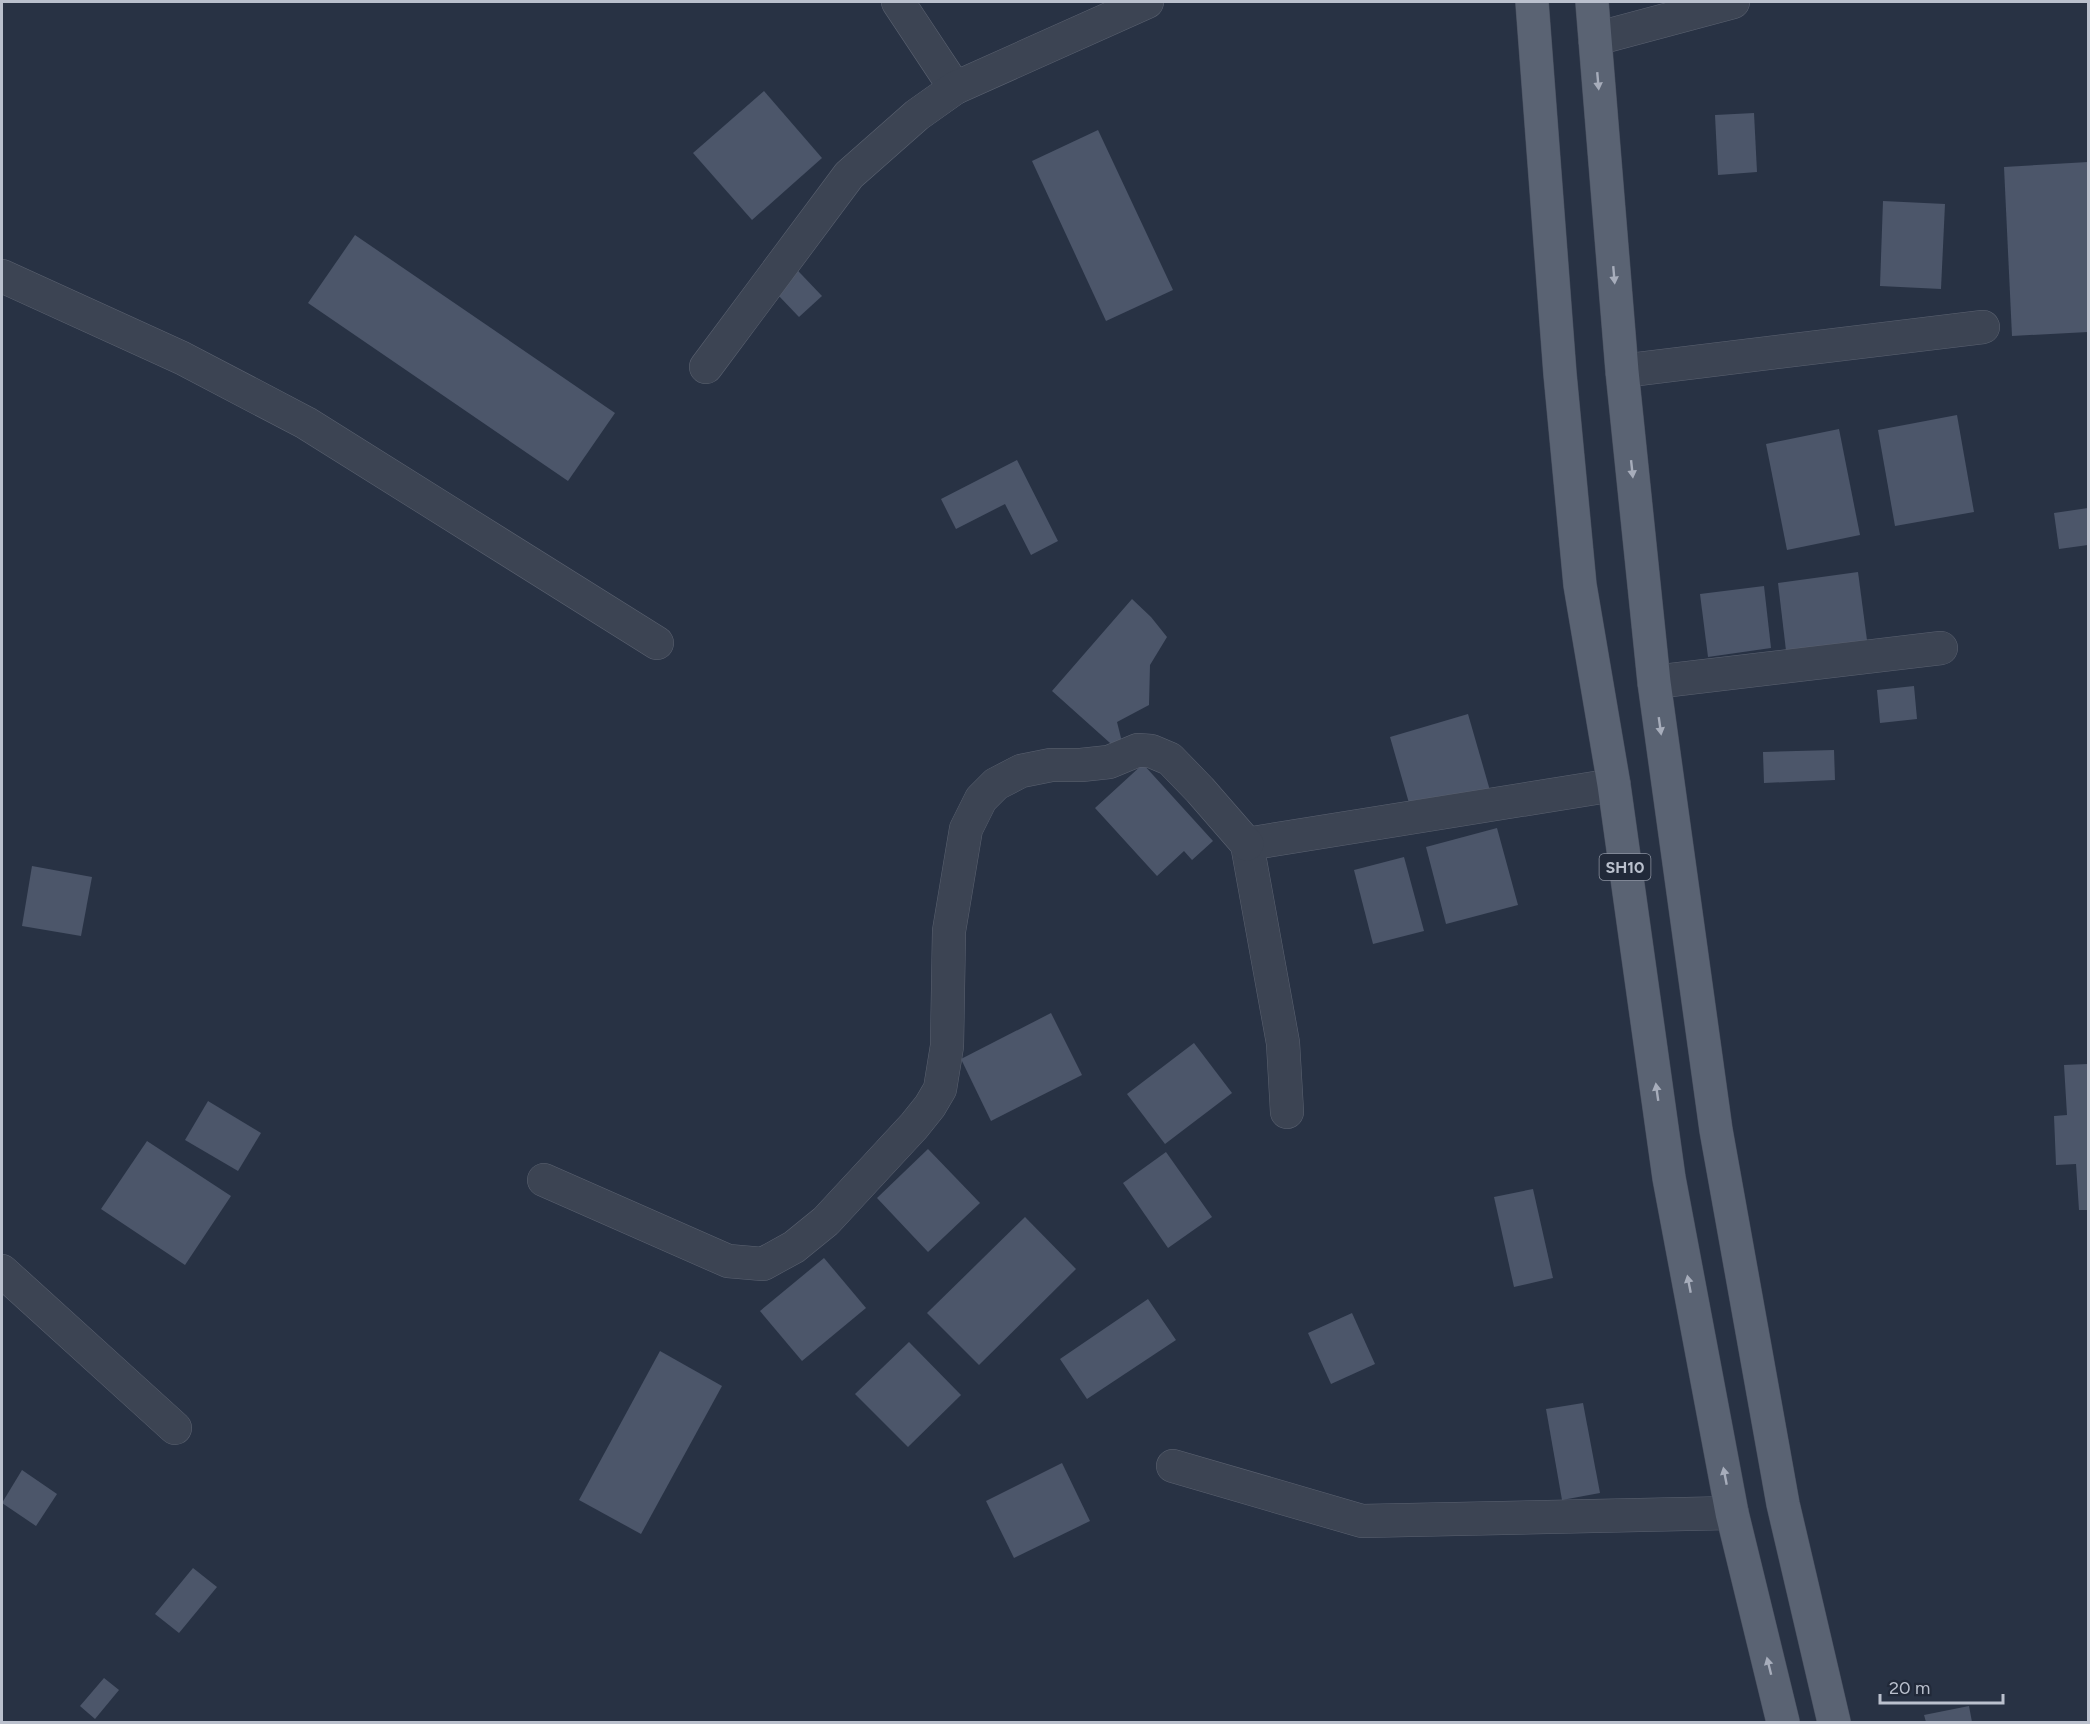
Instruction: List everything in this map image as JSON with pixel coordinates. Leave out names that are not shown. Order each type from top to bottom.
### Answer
[{"type":"main road","name":"SH10","points":[[1532,2],[1560,374],[1580,585],[1614,785],[1669,1178],[1732,1513],[1783,1722]]},
{"type":"main road","name":"SH10","points":[[1592,2],[1622,371],[1654,682],[1716,1130],[1783,1504],[1833,1722]]},
{"type":"street","points":[[898,2],[955,88]]},
{"type":"street","points":[[706,367],[849,175],[917,115],[955,88],[1147,2]]},
{"type":"street","points":[[1595,39],[1733,2]]},
{"type":"street","points":[[2,276],[182,358],[306,423],[657,643]]},
{"type":"street","points":[[1622,371],[1983,327]]},
{"type":"street","points":[[1654,682],[1941,648]]},
{"type":"street","points":[[544,1180],[728,1261],[763,1264],[794,1247],[826,1221],[914,1126],[940,1089],[947,1046],[949,932],[966,829],[981,799],[996,784],[1021,771],[1051,765],[1108,762],[1138,750],[1151,751],[1170,759],[1247,844],[1283,1043],[1287,1112]]},
{"type":"street","points":[[1247,844],[1614,785]]},
{"type":"street","points":[[2,1272],[175,1428]]},
{"type":"street","points":[[1173,1466],[1362,1521],[1732,1513]]},
{"type":"building","points":[[764,91],[822,158],[752,220],[693,153]]},
{"type":"building","points":[[1754,113],[1757,172],[1718,175],[1715,115]]},
{"type":"building","points":[[1098,130],[1173,290],[1106,321],[1032,161]]},
{"type":"building","points":[[2088,162],[2088,332],[2012,336],[2004,167]]},
{"type":"building","points":[[1883,201],[1945,204],[1941,289],[1880,286]]},
{"type":"building","points":[[355,235],[615,413],[568,481],[308,303]]},
{"type":"building","points":[[781,253],[822,296],[799,317],[758,274]]},
{"type":"building","points":[[1957,415],[1974,512],[1895,526],[1878,430]]},
{"type":"building","points":[[1839,429],[1860,535],[1787,550],[1766,444]]},
{"type":"building","points":[[1017,460],[1058,541],[1031,555],[1005,504],[956,529],[941,499]]},
{"type":"building","points":[[2088,508],[2088,545],[2059,549],[2054,513]]},
{"type":"building","points":[[1858,572],[1868,648],[1787,659],[1778,583]]},
{"type":"building","points":[[1764,586],[1771,648],[1708,657],[1700,594]]},
{"type":"building","points":[[1132,599],[1167,637],[1150,665],[1149,705],[1117,722],[1121,738],[1119,751],[1052,691]]},
{"type":"building","points":[[1914,686],[1917,719],[1880,723],[1877,690]]},
{"type":"building","points":[[1468,714],[1491,794],[1413,817],[1390,737]]},
{"type":"building","points":[[1834,750],[1835,780],[1764,783],[1763,752]]},
{"type":"building","points":[[1143,764],[1213,841],[1192,860],[1184,851],[1157,876],[1095,808]]},
{"type":"building","points":[[1497,828],[1518,905],[1446,924],[1426,847]]},
{"type":"building","points":[[1404,857],[1424,931],[1373,944],[1354,870]]},
{"type":"building","points":[[32,866],[92,877],[81,936],[22,926]]},
{"type":"building","points":[[1051,1013],[1082,1075],[991,1121],[961,1059]]},
{"type":"building","points":[[1194,1043],[1232,1093],[1165,1144],[1127,1094]]},
{"type":"building","points":[[2088,1064],[2088,1210],[2079,1210],[2076,1164],[2056,1165],[2054,1116],[2067,1115],[2064,1065]]},
{"type":"building","points":[[208,1101],[261,1133],[238,1171],[185,1140]]},
{"type":"building","points":[[147,1141],[231,1196],[185,1265],[101,1209]]},
{"type":"building","points":[[928,1149],[980,1203],[928,1252],[877,1198]]},
{"type":"building","points":[[1166,1152],[1212,1217],[1168,1248],[1123,1183]]},
{"type":"building","points":[[1533,1189],[1553,1278],[1514,1287],[1494,1197]]},
{"type":"building","points":[[1025,1217],[1076,1269],[979,1365],[927,1313]]},
{"type":"building","points":[[824,1258],[866,1308],[802,1361],[760,1311]]},
{"type":"building","points":[[1148,1299],[1176,1340],[1087,1399],[1060,1359]]},
{"type":"building","points":[[1352,1313],[1375,1364],[1331,1384],[1308,1333]]},
{"type":"building","points":[[909,1342],[961,1395],[908,1447],[855,1394]]},
{"type":"building","points":[[660,1351],[722,1386],[641,1534],[579,1500]]},
{"type":"building","points":[[1583,1403],[1600,1493],[1562,1500],[1546,1409]]},
{"type":"building","points":[[1062,1463],[1090,1521],[1014,1558],[986,1501]]},
{"type":"building","points":[[22,1470],[57,1494],[36,1526],[2,1503]]},
{"type":"building","points":[[193,1568],[217,1587],[179,1633],[155,1614]]},
{"type":"building","points":[[104,1678],[119,1690],[95,1719],[80,1706]]},
{"type":"building","points":[[1969,1706],[1972,1722],[1926,1722],[1924,1715]]}]
